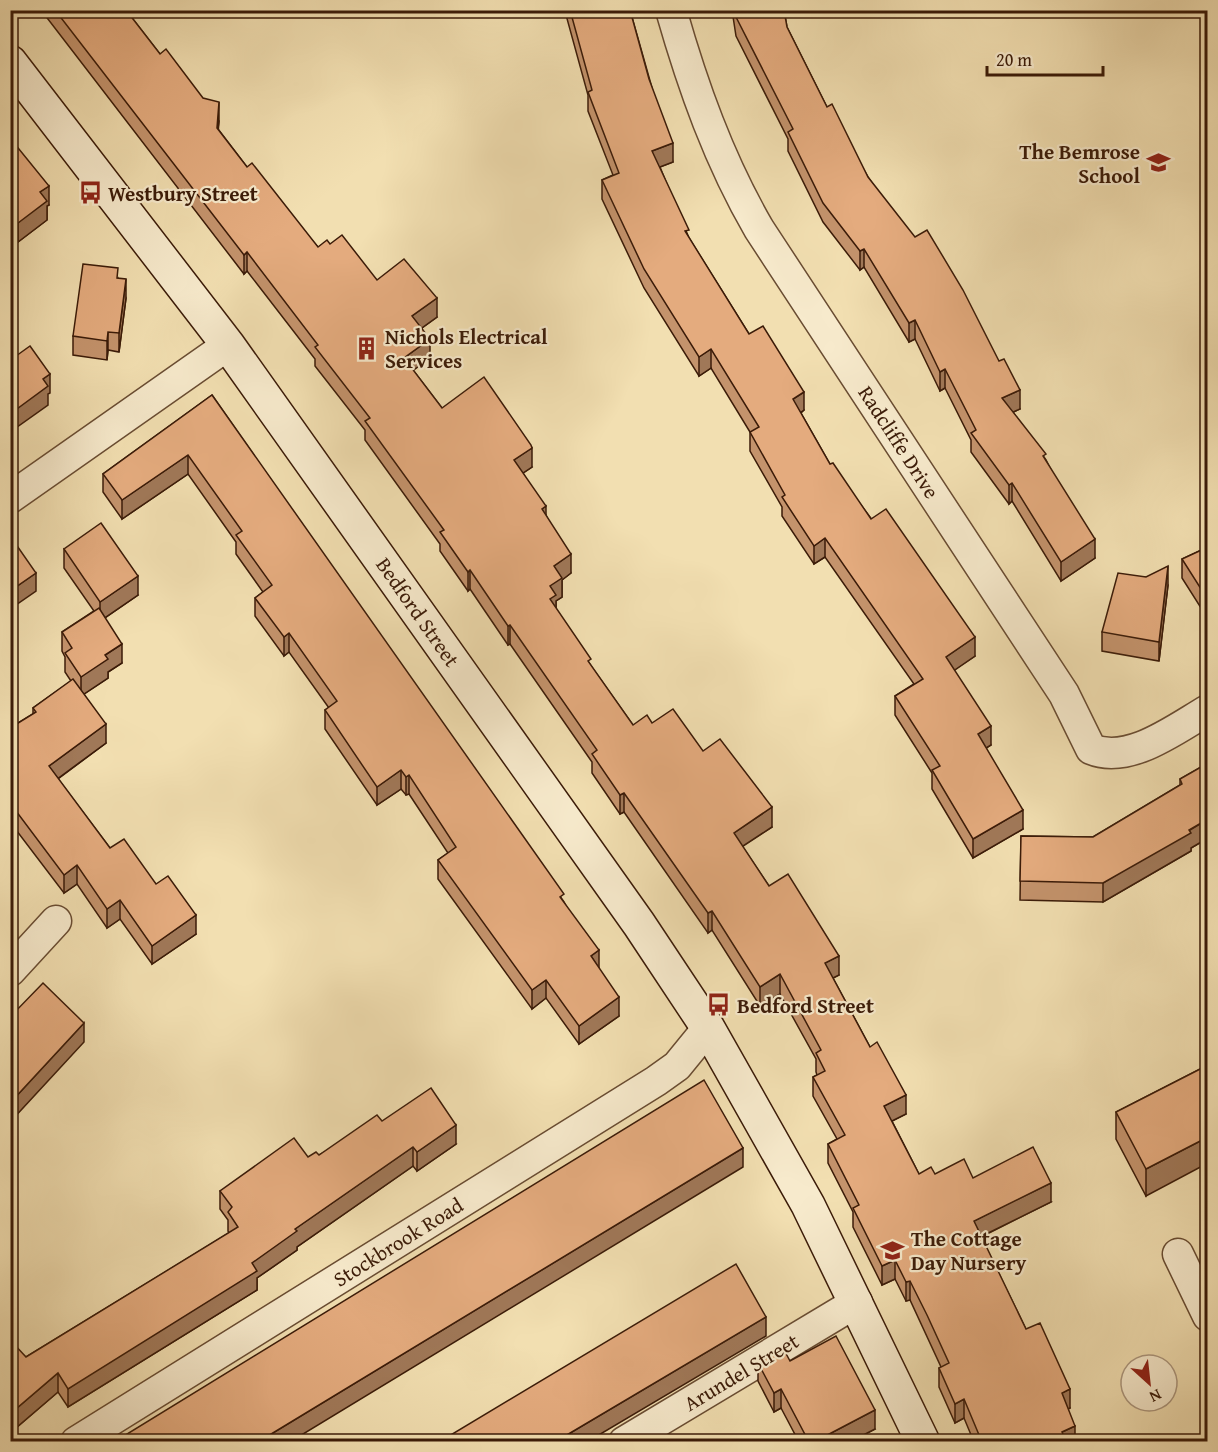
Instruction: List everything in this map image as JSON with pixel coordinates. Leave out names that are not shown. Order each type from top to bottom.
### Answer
[{"type":"street","name":"Radcliffe Drive","points":[[671,10],[699,101],[737,192],[1064,694],[1090,749],[1102,754],[1134,749],[1208,710]]},
{"type":"street","name":"Bedford Street","points":[[10,62],[228,345],[632,915],[708,1028],[768,1130],[857,1302],[923,1442]]},
{"type":"street","points":[[10,498],[228,345]]},
{"type":"street","points":[[10,971],[56,921]]},
{"type":"street","name":"Stockbrook Road","points":[[76,1442],[656,1081],[677,1066],[708,1028]]},
{"type":"street","points":[[1178,1254],[1208,1316]]},
{"type":"street","name":"Arundel Street","points":[[624,1442],[857,1302]]},
{"type":"building","points":[[55,10],[126,10],[160,54],[166,49],[203,98],[219,102],[217,128],[247,167],[252,163],[318,247],[327,240],[330,244],[342,235],[377,280],[404,259],[437,298],[412,316],[430,339],[404,358],[442,408],[484,377],[531,445],[532,448],[514,460],[546,506],[542,509],[571,554],[554,566],[562,578],[550,586],[556,595],[550,599],[591,659],[588,661],[633,725],[647,715],[652,723],[673,709],[703,751],[720,739],[772,807],[734,833],[769,886],[788,874],[839,956],[825,963],[870,1047],[877,1042],[906,1095],[884,1106],[919,1174],[931,1167],[935,1174],[964,1159],[973,1178],[1033,1147],[1051,1183],[974,1221],[1026,1329],[1040,1323],[1070,1389],[1062,1393],[1075,1426],[1062,1432],[1066,1442],[982,1442],[964,1399],[955,1404],[939,1368],[949,1363],[910,1281],[906,1282],[895,1260],[882,1266],[853,1208],[859,1205],[828,1144],[845,1135],[813,1077],[825,1071],[816,1053],[821,1050],[780,974],[760,987],[712,911],[708,913],[624,793],[620,795],[592,754],[597,750],[510,625],[508,626],[470,570],[468,572],[440,532],[444,530],[365,421],[370,418],[315,347],[318,345],[247,252],[244,255]]},
{"type":"building","points":[[570,10],[630,10],[649,79],[673,143],[652,151],[689,230],[685,231],[749,334],[763,326],[804,392],[793,399],[830,464],[833,463],[871,519],[886,509],[975,637],[946,657],[991,726],[978,734],[1023,810],[973,839],[932,770],[940,766],[895,696],[923,679],[825,538],[814,546],[782,497],[785,495],[750,432],[759,427],[711,349],[699,357],[644,269],[602,180],[619,173],[588,92],[592,90]]},
{"type":"building","points":[[735,10],[784,10],[787,27],[827,107],[832,104],[868,177],[915,237],[927,230],[963,290],[999,361],[1004,359],[1020,390],[1002,398],[1046,454],[1043,456],[1095,539],[1061,562],[1012,483],[1009,485],[971,433],[976,430],[945,369],[940,372],[915,320],[909,323],[864,249],[860,251],[823,203],[788,132],[793,129],[736,17]]},
{"type":"building","points":[[10,138],[49,186],[40,192],[47,201],[18,223],[10,213]]},
{"type":"building","points":[[83,264],[118,268],[117,278],[126,279],[119,333],[108,332],[107,341],[73,336]]},
{"type":"building","points":[[30,346],[50,374],[43,379],[48,386],[10,414],[10,347],[16,356]]},
{"type":"building","points":[[212,395],[564,894],[560,897],[599,950],[591,956],[619,997],[579,1026],[546,980],[532,990],[438,860],[456,847],[409,775],[406,777],[401,770],[377,787],[325,710],[337,701],[289,633],[284,637],[255,598],[272,585],[236,535],[242,531],[188,455],[122,500],[103,474]]},
{"type":"building","points":[[101,523],[138,576],[100,602],[64,549]]},
{"type":"building","points":[[13,540],[36,573],[10,591],[10,542]]},
{"type":"building","points":[[1208,547],[1208,600],[1182,559]]},
{"type":"building","points":[[1168,566],[1159,642],[1102,632],[1118,573],[1146,577]]},
{"type":"building","points":[[99,608],[122,644],[105,655],[108,659],[81,677],[65,653],[72,648],[62,632]]},
{"type":"building","points":[[73,679],[106,724],[49,766],[110,848],[124,839],[156,884],[168,876],[196,915],[152,946],[120,900],[107,909],[77,865],[64,875],[10,803],[10,728],[36,712],[33,708]]},
{"type":"building","points":[[1208,763],[1208,819],[1189,830],[1191,833],[1103,883],[1020,881],[1021,836],[1093,837],[1182,784],[1180,779]]},
{"type":"building","points":[[10,906],[17,912],[10,920]]},
{"type":"building","points":[[43,983],[84,1023],[10,1103],[10,1017]]},
{"type":"building","points":[[1208,993],[1208,1009],[1201,996]]},
{"type":"building","points":[[1208,1065],[1208,1137],[1146,1169],[1116,1112]]},
{"type":"building","points":[[704,1080],[743,1148],[258,1442],[114,1442]]},
{"type":"building","points":[[431,1088],[456,1125],[417,1152],[413,1147],[295,1229],[297,1231],[252,1263],[257,1271],[68,1389],[58,1373],[10,1414],[10,1345],[13,1343],[26,1357],[238,1227],[228,1212],[232,1207],[220,1191],[294,1138],[308,1157],[316,1152],[319,1155],[377,1115],[382,1121]]},
{"type":"building","points":[[736,1264],[766,1317],[555,1442],[439,1442]]},
{"type":"building","points":[[836,1336],[875,1410],[814,1442],[809,1442],[781,1389],[774,1393],[758,1363],[783,1348],[790,1361]]},
{"type":"place","name":"The Bemrose School","points":[[1158,163]]},
{"type":"place","name":"Westbury Street","points":[[90,193]]},
{"type":"place","name":"Nichols Electrical Services","points":[[367,348]]},
{"type":"place","name":"Bedford Street","points":[[719,1005]]},
{"type":"place","name":"The Cottage Day Nursery","points":[[893,1250]]}]
